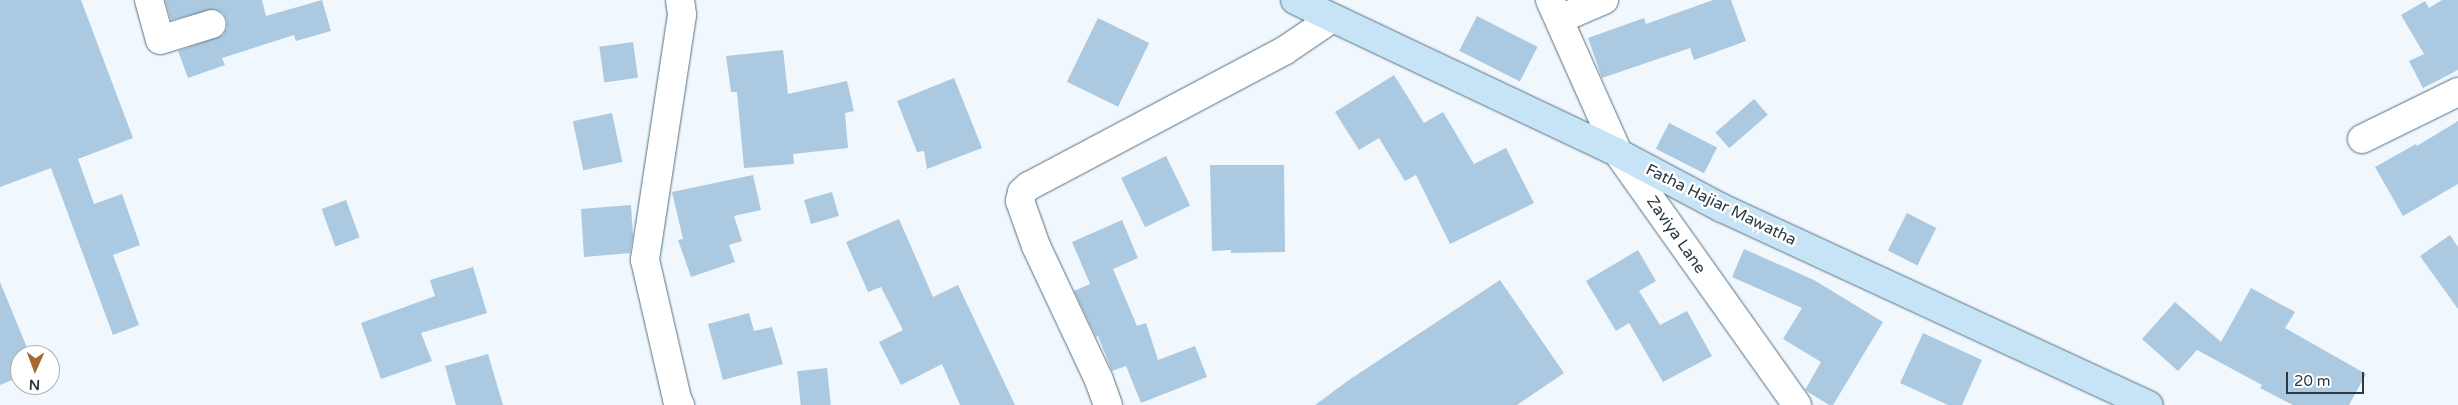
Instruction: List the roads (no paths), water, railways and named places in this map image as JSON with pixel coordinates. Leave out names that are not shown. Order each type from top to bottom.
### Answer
[{"type":"street","points":[[149,0],[160,40],[212,24]]},
{"type":"street","points":[[671,403],[645,260],[682,15],[680,0]]},
{"type":"street","points":[[1555,10],[1604,0]]},
{"type":"street","points":[[1108,405],[1099,380],[1036,246],[1020,200],[1022,192],[1029,186],[1284,51],[1314,7]]},
{"type":"street","name":"Fatha Hajiar Mawatha","points":[[1314,7],[1618,153],[1722,208],[2149,405]]},
{"type":"street","name":"Zaviya Lane","points":[[1555,10],[1618,153],[1797,405]]},
{"type":"street","points":[[2362,139],[2458,92]]}]
